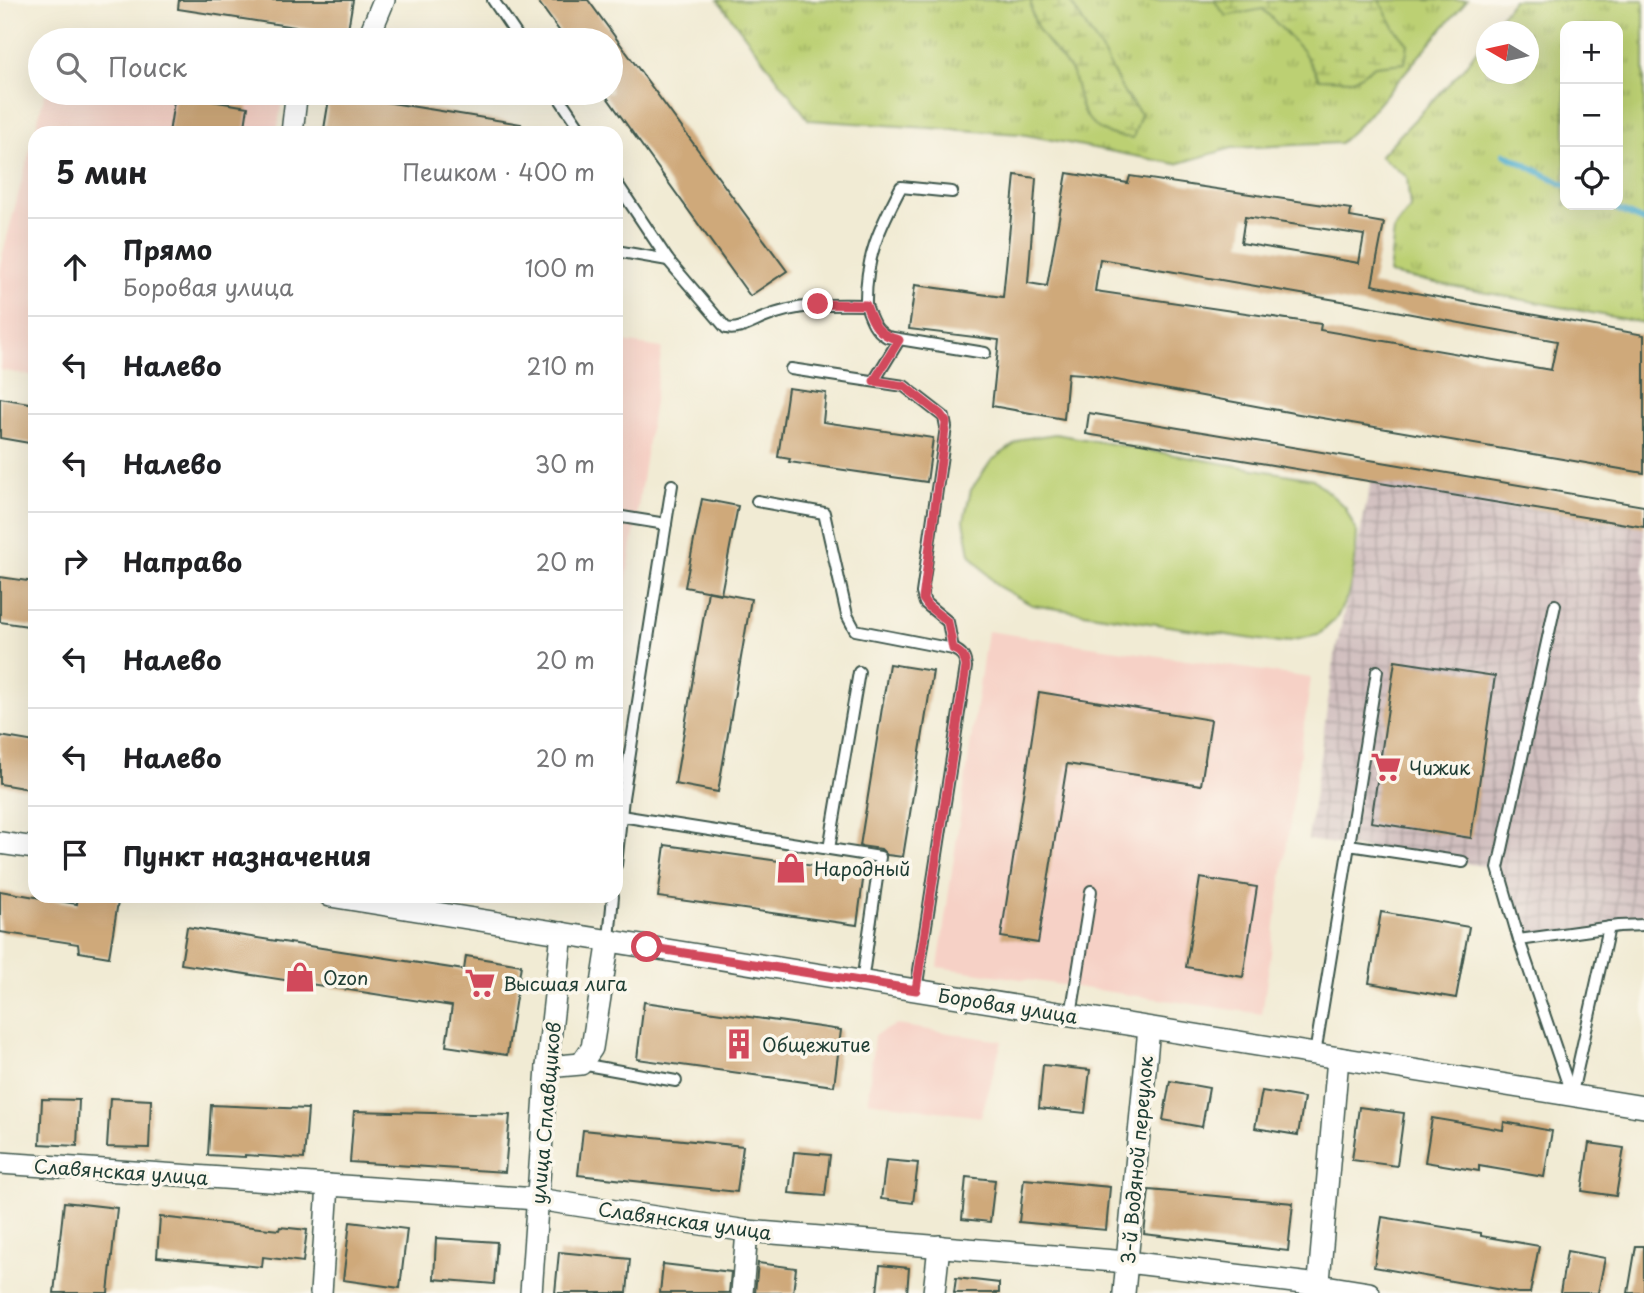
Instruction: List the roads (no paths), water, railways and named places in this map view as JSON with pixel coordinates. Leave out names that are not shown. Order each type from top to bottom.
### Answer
[{"type":"street","points":[[372,28],[384,0]]},
{"type":"street","points":[[293,126],[295,105]]},
{"type":"street","points":[[0,843],[28,847]]},
{"type":"street","name":"Боровая улица","points":[[374,903],[1644,1107]]},
{"type":"street","name":"улица Сплавщиков","points":[[531,1293],[547,1067],[562,933]]},
{"type":"street","points":[[547,1067],[581,1064],[592,1048],[609,939]]},
{"type":"street","name":"3-й Водяной переулок","points":[[1124,1293],[1149,1028]]},
{"type":"street","points":[[1319,1289],[1338,1058]]},
{"type":"street","name":"Славянская улица","points":[[0,1163],[537,1199],[747,1231],[1127,1262],[1319,1289],[1369,1293]]},
{"type":"street","points":[[321,1293],[328,1185]]},
{"type":"street","points":[[742,1293],[747,1231]]},
{"type":"street","points":[[934,1293],[939,1246]]},
{"type":"lane","points":[[493,0],[512,28]]},
{"type":"lane","points":[[564,105],[578,126]]},
{"type":"lane","points":[[952,192],[901,187],[878,232],[866,283],[866,305],[879,332],[899,340],[985,353]]},
{"type":"lane","points":[[623,192],[668,260],[722,325],[732,329],[776,312],[818,304],[866,305]]},
{"type":"lane","points":[[623,252],[668,260]]},
{"type":"lane","points":[[874,381],[899,340]]},
{"type":"lane","points":[[791,369],[904,386],[940,414],[946,422],[922,593],[925,604],[948,622],[953,649]]},
{"type":"lane","points":[[623,782],[673,485]]},
{"type":"lane","points":[[757,501],[824,513],[847,615],[855,630],[953,649],[961,652],[966,659],[916,990]]},
{"type":"lane","points":[[623,517],[666,524]]},
{"type":"lane","points":[[1555,605],[1498,867],[1519,940],[1572,1096]]},
{"type":"lane","points":[[1315,1054],[1377,671]]},
{"type":"lane","points":[[829,849],[859,672]]},
{"type":"lane","points":[[623,757],[629,757]]},
{"type":"lane","points":[[623,816],[880,856],[862,982]]},
{"type":"lane","points":[[1349,845],[1463,862]]},
{"type":"lane","points":[[1071,1015],[1091,891]]},
{"type":"lane","points":[[609,939],[612,903]]},
{"type":"lane","points":[[1519,940],[1609,927],[1644,925]]},
{"type":"lane","points":[[1572,1096],[1609,927]]},
{"type":"lane","points":[[581,1064],[676,1081]]},
{"type":"waterway","points":[[1504,154],[1560,182]]},
{"type":"waterway","points":[[1619,210],[1644,221]]},
{"type":"place","name":"Чижик","points":[[1386,767]]},
{"type":"place","name":"Народный","points":[[791,868]]},
{"type":"place","name":"Ozon","points":[[300,977]]},
{"type":"place","name":"Высшая лига","points":[[480,983]]},
{"type":"place","name":"Общежитие","points":[[739,1044]]}]
